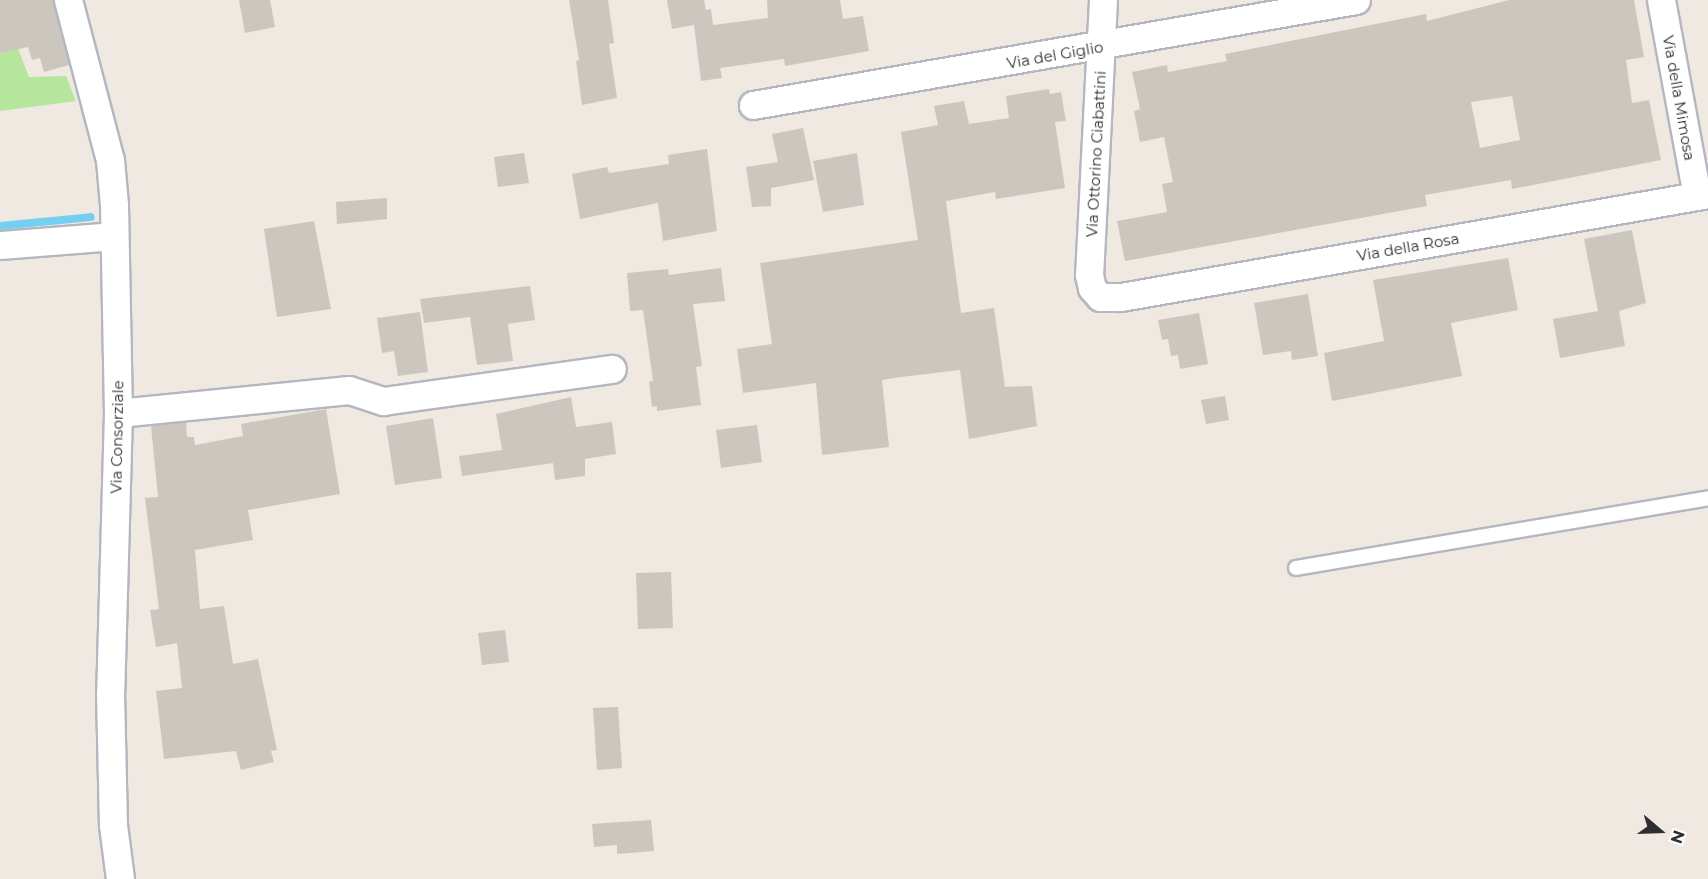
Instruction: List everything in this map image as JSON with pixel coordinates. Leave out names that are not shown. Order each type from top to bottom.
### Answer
[{"type":"street","name":"Via Consorziale","points":[[68,0],[110,160],[118,413],[110,693],[113,825],[120,879]]},
{"type":"street","name":"Via Ottorino Ciabattini","points":[[1103,0],[1089,275],[1095,293],[1107,298]]},
{"type":"street","name":"Via del Giglio","points":[[753,105],[1102,47],[1356,0]]},
{"type":"street","name":"Via della Mimosa","points":[[1661,0],[1703,195]]},
{"type":"street","name":"Via della Rosa","points":[[1107,298],[1703,195]]},
{"type":"street","points":[[0,245],[114,236]]},
{"type":"street","points":[[118,413],[349,390],[383,401],[612,369]]},
{"type":"lane","points":[[1296,568],[1708,498]]},
{"type":"green space","points":[[0,25],[17,46],[29,77],[66,76],[76,101],[0,111]]},
{"type":"building","points":[[0,0],[53,0],[69,65],[44,72],[40,58],[32,60],[28,47],[0,53]]},
{"type":"building","points":[[239,0],[270,0],[275,27],[245,33]]},
{"type":"building","points":[[569,0],[608,0],[614,43],[609,44],[617,98],[582,105],[576,61],[579,60]]},
{"type":"building","points":[[667,0],[704,0],[706,10],[711,9],[713,25],[768,18],[767,0],[840,0],[843,19],[863,16],[869,51],[785,66],[784,59],[720,68],[722,78],[701,81],[694,25],[672,29]]},
{"type":"building","points":[[1509,0],[1634,0],[1644,57],[1626,60],[1632,103],[1649,100],[1661,160],[1512,189],[1511,180],[1425,195],[1427,206],[1125,261],[1117,221],[1167,212],[1162,184],[1173,182],[1164,137],[1140,142],[1134,111],[1140,109],[1132,72],[1167,65],[1168,72],[1227,61],[1225,54],[1426,14],[1427,21]],"holes":[[[1512,96],[1520,140],[1480,148],[1471,102]]]},
{"type":"building","points":[[1049,89],[1050,94],[1061,92],[1066,121],[1055,122],[1065,188],[996,199],[995,192],[946,201],[961,313],[994,308],[1005,387],[1032,386],[1037,426],[969,439],[960,370],[901,377],[882,380],[889,447],[822,455],[816,383],[743,393],[737,349],[772,344],[760,263],[918,240],[901,132],[938,125],[934,106],[964,101],[969,124],[1009,118],[1006,96]]},
{"type":"building","points":[[803,128],[814,180],[771,188],[771,206],[752,207],[746,167],[778,162],[772,134]]},
{"type":"building","points":[[707,149],[717,231],[663,241],[658,203],[580,219],[572,174],[607,167],[609,173],[669,164],[668,155]]},
{"type":"building","points":[[524,153],[529,183],[498,187],[494,157]]},
{"type":"building","points":[[857,153],[864,205],[823,212],[813,161]]},
{"type":"building","points":[[387,198],[387,219],[337,224],[336,202]]},
{"type":"building","points":[[314,221],[331,309],[277,317],[264,229]]},
{"type":"building","points":[[1632,230],[1646,303],[1619,311],[1625,346],[1560,358],[1553,319],[1598,311],[1584,239]]},
{"type":"building","points":[[1508,258],[1518,310],[1451,323],[1462,376],[1332,401],[1324,353],[1384,341],[1373,280]]},
{"type":"building","points":[[721,268],[725,301],[693,304],[702,366],[696,367],[701,405],[657,411],[657,406],[652,407],[649,382],[653,381],[643,310],[630,311],[627,273],[668,269],[669,275]]},
{"type":"building","points":[[530,286],[535,320],[508,324],[513,361],[477,365],[470,317],[424,323],[420,299]]},
{"type":"building","points":[[1308,294],[1318,356],[1292,360],[1291,351],[1263,355],[1254,303]]},
{"type":"building","points":[[420,312],[428,372],[398,376],[394,351],[382,353],[377,318]]},
{"type":"building","points":[[1199,313],[1208,364],[1180,369],[1178,355],[1171,356],[1168,339],[1162,340],[1158,320]]},
{"type":"building","points":[[1225,396],[1229,420],[1206,424],[1201,400]]},
{"type":"building","points":[[571,397],[576,427],[612,422],[616,454],[585,459],[585,476],[555,480],[553,463],[462,476],[459,456],[502,450],[496,414]]},
{"type":"building","points":[[326,409],[340,494],[248,510],[253,540],[195,550],[200,609],[224,606],[233,664],[258,659],[277,750],[271,751],[274,762],[241,770],[236,751],[164,759],[156,691],[182,688],[177,643],[156,647],[150,610],[159,609],[145,498],[158,497],[151,426],[186,422],[187,437],[194,437],[195,445],[243,436],[241,424]]},
{"type":"building","points":[[433,418],[442,478],[395,485],[386,426]]},
{"type":"building","points":[[757,425],[762,462],[721,468],[716,430]]},
{"type":"building","points":[[671,572],[673,628],[638,629],[636,573]]},
{"type":"building","points":[[505,630],[509,662],[482,665],[478,633]]},
{"type":"building","points":[[618,707],[622,768],[597,770],[593,708]]},
{"type":"building","points":[[651,820],[654,851],[617,854],[617,845],[594,847],[592,824]]},
{"type":"waterway","points":[[0,226],[91,217]]}]
